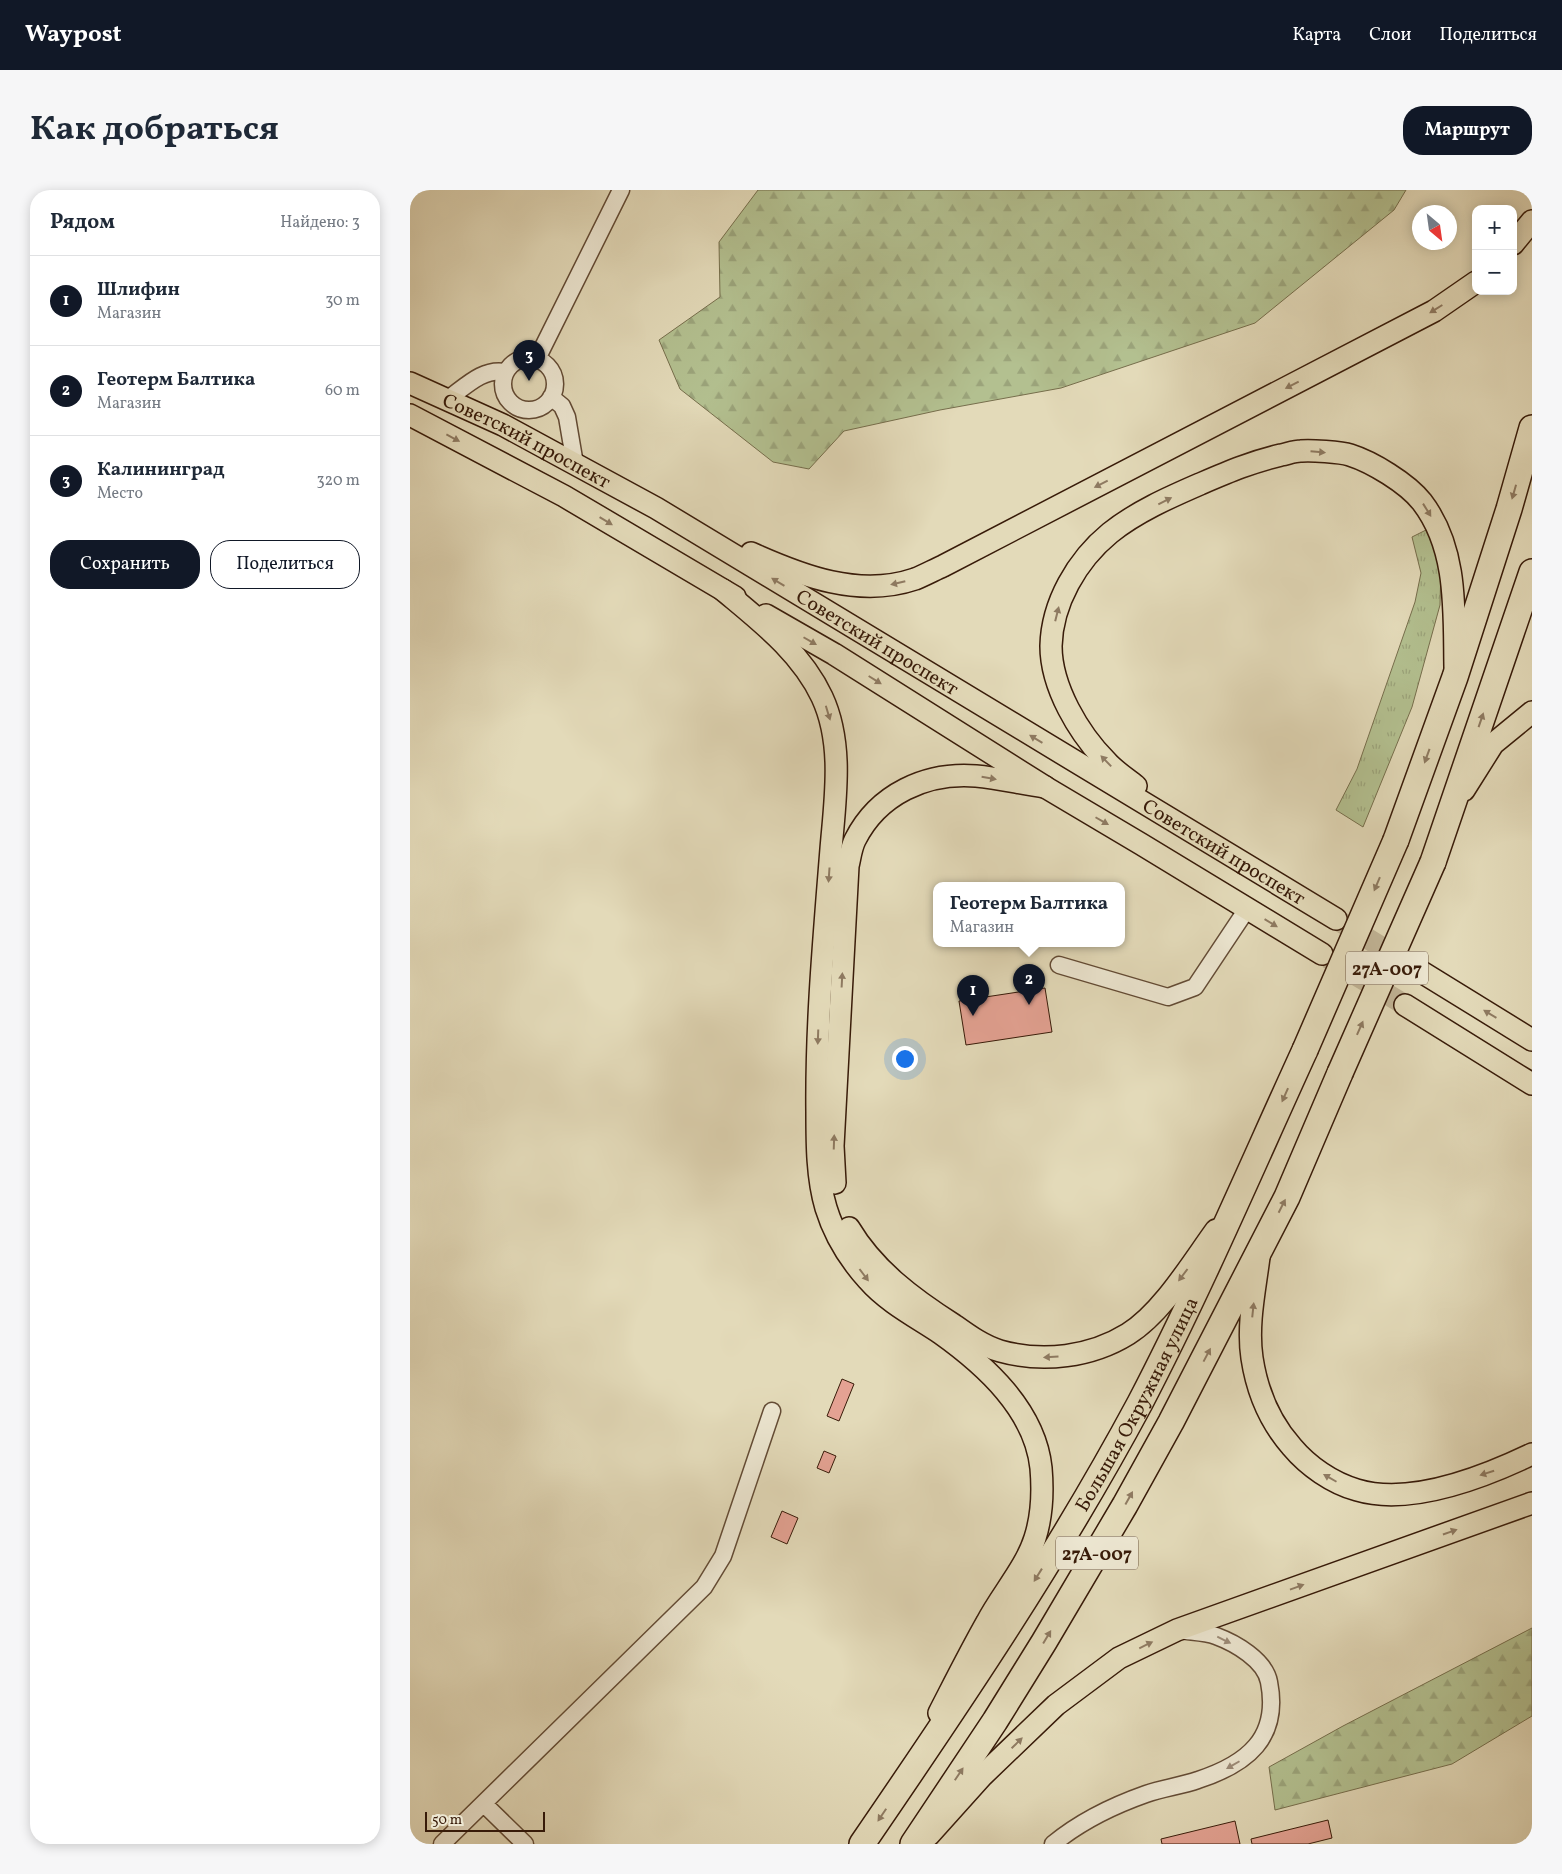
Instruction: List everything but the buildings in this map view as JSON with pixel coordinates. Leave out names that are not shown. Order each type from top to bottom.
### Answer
[{"type":"highway","name":"27А-007","points":[[1233,1208],[1396,840],[1455,677],[1509,509],[1532,428]]},
{"type":"highway","points":[[1448,816],[1532,572]]},
{"type":"highway","name":"27А-007","points":[[913,1844],[995,1721],[1125,1505],[1176,1414],[1287,1197],[1433,862],[1448,816]]},
{"type":"highway","name":"Большая Окружная улица","points":[[862,1844],[1000,1638],[1092,1489],[1181,1323],[1233,1208]]},
{"type":"main road","points":[[1517,239],[1532,221]]},
{"type":"main road","points":[[656,508],[796,573],[838,584],[862,586],[888,585],[915,579],[1434,311],[1472,285]]},
{"type":"main road","name":"Советский проспект","points":[[410,383],[502,425],[656,508],[1336,919]]},
{"type":"main road","name":"Советский проспект","points":[[410,415],[564,496],[834,654],[1044,787],[1322,954]]},
{"type":"main road","points":[[1228,855],[1148,796],[1108,763],[1088,740],[1072,715],[1057,680],[1052,646],[1057,612],[1071,579],[1088,555],[1110,533],[1137,515],[1186,490],[1252,462],[1301,451],[1349,455],[1392,475],[1421,500],[1435,522],[1447,554],[1451,574],[1455,677]]},
{"type":"main road","points":[[723,590],[774,634],[807,670],[824,700],[834,733],[836,778],[820,988],[816,1089],[817,1141],[825,1206],[836,1233],[848,1254],[869,1282],[968,1355],[1002,1387],[1022,1414],[1035,1444],[1040,1463],[1041,1507],[1034,1540],[1014,1578],[988,1619],[901,1786]]},
{"type":"main road","points":[[1448,816],[1493,744],[1532,712]]},
{"type":"main road","points":[[1044,787],[976,776],[941,777],[910,785],[887,800],[870,817],[854,841],[848,866],[833,1146],[834,1177],[838,1202],[848,1225],[861,1247],[897,1284],[922,1304],[980,1342],[1000,1351],[1040,1357],[1070,1356],[1112,1343],[1130,1333],[1154,1313],[1233,1208]]},
{"type":"main road","points":[[1420,971],[1532,1040]]},
{"type":"main road","points":[[1405,1005],[1532,1084]]},
{"type":"main road","points":[[1474,1048],[1532,1100]]},
{"type":"main road","points":[[1260,1249],[1250,1338],[1257,1387],[1270,1416],[1282,1436],[1299,1455],[1317,1470],[1340,1483],[1358,1490],[1382,1494],[1412,1494],[1447,1486],[1505,1467],[1532,1454]]},
{"type":"main road","points":[[921,1844],[982,1776],[1056,1705],[1119,1658],[1177,1630],[1532,1503]]},
{"type":"street","points":[[537,359],[620,190]]},
{"type":"street","points":[[520,359],[537,359],[544,363],[552,373],[554,385],[546,402],[535,409],[528,410],[511,402],[504,391],[503,378],[509,366],[520,359]]},
{"type":"street","points":[[448,400],[484,374],[495,370],[505,372]]},
{"type":"street","points":[[550,397],[562,406],[567,416],[575,464]]},
{"type":"street","points":[[1060,965],[1168,998],[1195,987],[1247,909]]},
{"type":"street","points":[[442,1844],[704,1587],[723,1556],[772,1411]]},
{"type":"street","points":[[1053,1844],[1072,1828],[1114,1807],[1148,1793],[1198,1780],[1230,1767],[1250,1754],[1263,1737],[1270,1720],[1272,1698],[1268,1678],[1258,1663],[1245,1650],[1216,1636],[1177,1630]]},
{"type":"street","points":[[484,1804],[524,1844]]},
{"type":"green space","points":[[758,190],[1406,190],[1394,210],[1255,323],[1061,388],[940,410],[844,431],[809,469],[773,462],[680,389],[659,340],[720,297],[719,242]]},
{"type":"green space","points":[[1430,528],[1441,565],[1440,605],[1412,707],[1363,827],[1336,810],[1357,769],[1415,602],[1421,573],[1412,537]]},
{"type":"green space","points":[[1532,1628],[1532,1716],[1452,1764],[1275,1810],[1269,1767],[1343,1726]]},
{"type":"tunnel","points":[[1336,919],[1420,971]]},
{"type":"tunnel","points":[[1328,958],[1405,1005]]},
{"type":"place","name":"Калининград","points":[[529,381]]},
{"type":"place","name":"Геотерм Балтика","points":[[1029,1005]]},
{"type":"place","name":"Шлифин","points":[[973,1016]]}]
